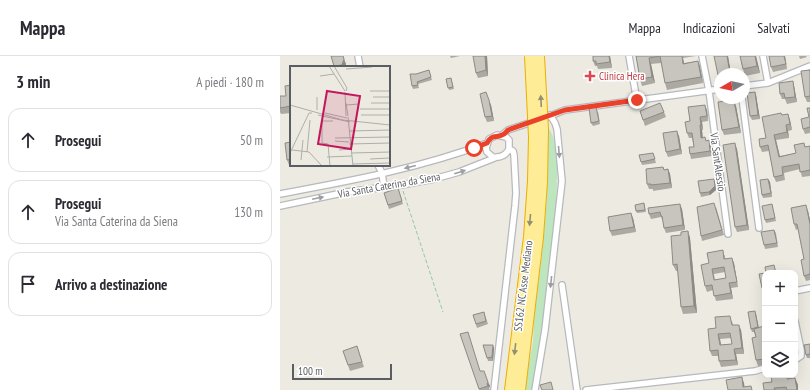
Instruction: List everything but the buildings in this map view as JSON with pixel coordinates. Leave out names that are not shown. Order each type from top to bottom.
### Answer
[{"type":"highway","points":[[520,390],[538,237],[538,182],[530,56]]},
{"type":"highway","name":"SS162 NC Asse Mediano","points":[[510,390],[529,237],[538,182],[543,129],[539,56]]},
{"type":"street","points":[[358,56],[360,66]]},
{"type":"street","points":[[629,56],[637,100]]},
{"type":"street","name":"Via Sant'Alessio","points":[[702,56],[709,91],[728,234]]},
{"type":"street","points":[[763,56],[768,82]]},
{"type":"street","points":[[750,85],[768,82],[810,66]]},
{"type":"street","points":[[516,128],[512,131],[509,140],[509,149],[504,155],[497,157],[489,155],[487,152],[487,143],[492,137],[502,135],[516,128],[565,110],[714,91]]},
{"type":"street","points":[[743,104],[759,228]]},
{"type":"street","points":[[534,390],[545,330],[562,181],[557,129],[555,122],[550,116]]},
{"type":"street","points":[[502,135],[509,140]]},
{"type":"street","name":"Via Santa Caterina da Siena","points":[[280,194],[347,182],[429,162],[487,143]]},
{"type":"street","points":[[494,390],[516,193],[514,155],[509,149]]},
{"type":"street","name":"Via Santa Caterina da Siena","points":[[280,206],[347,192],[401,185],[459,172],[497,157]]},
{"type":"street","points":[[378,166],[382,173],[384,187]]},
{"type":"street","points":[[288,193],[290,204]]},
{"type":"street","points":[[562,285],[577,390]]},
{"type":"street","points":[[798,290],[810,288]]},
{"type":"street","points":[[798,336],[801,356],[798,358]]},
{"type":"street","points":[[586,390],[755,371],[762,369]]},
{"type":"path","points":[[401,185],[443,312]]},
{"type":"green space","points":[[548,128],[551,131],[554,140],[557,163],[557,187],[553,236],[533,390],[524,390],[533,342],[534,316],[542,254],[547,197]]},
{"type":"place","name":"Clinica Hera","points":[[590,76]]},
{"type":"route","points":[[474,148],[487,143],[492,137],[502,135],[508,130],[565,110],[637,100]]}]
